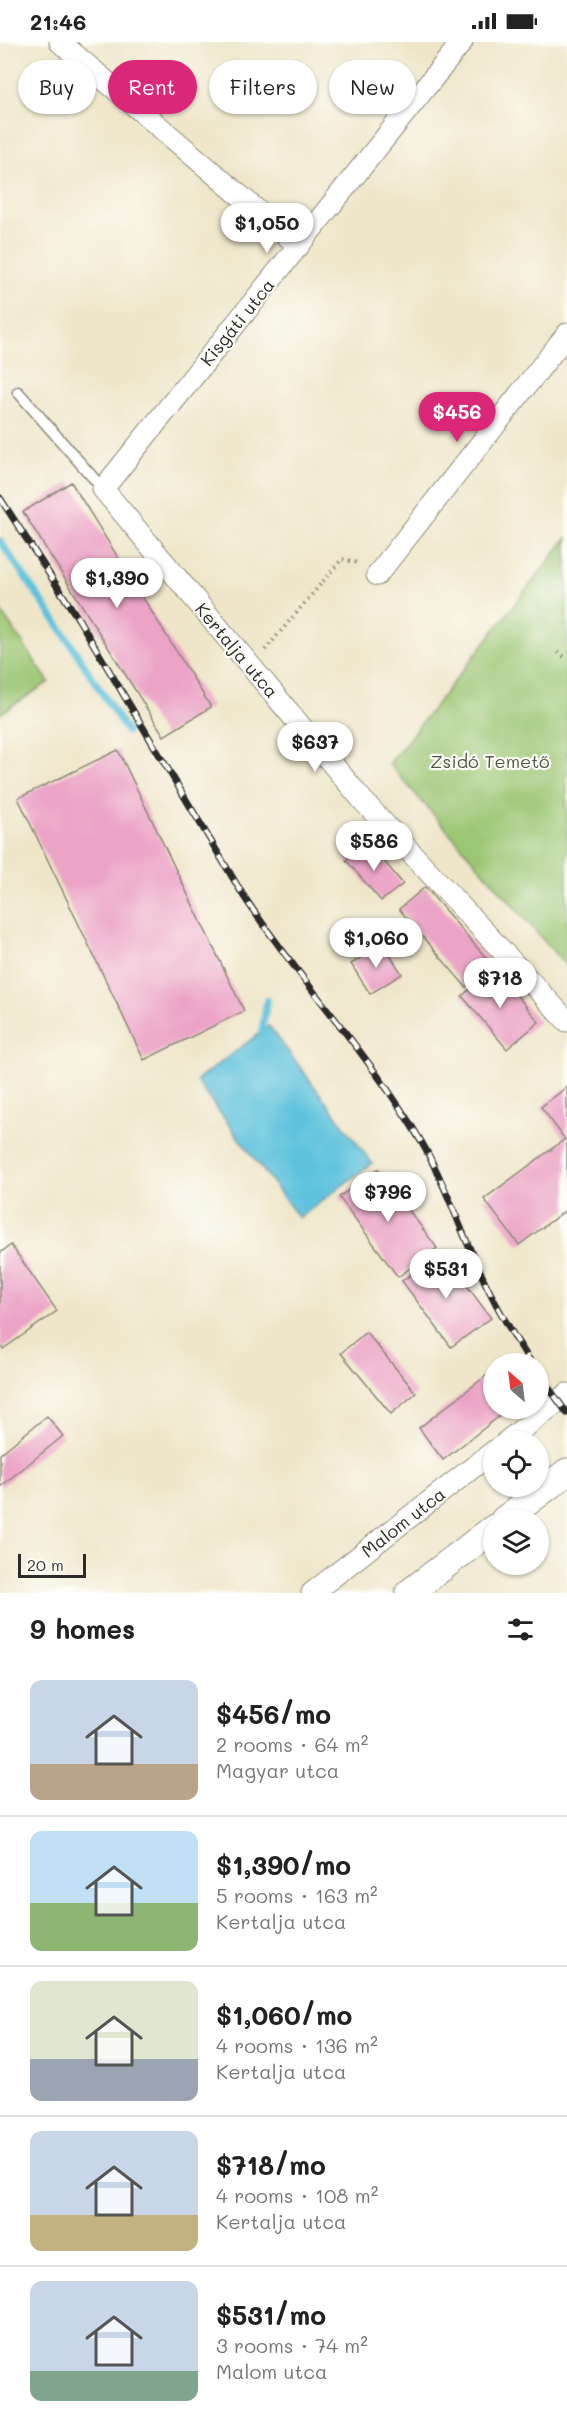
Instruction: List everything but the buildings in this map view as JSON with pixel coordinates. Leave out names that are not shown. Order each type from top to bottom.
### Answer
[{"type":"street","points":[[60,42],[299,246]]},
{"type":"street","name":"Kisgáti utca","points":[[103,489],[462,42]]},
{"type":"street","points":[[377,575],[567,334]]},
{"type":"street","name":"Kertalja utca","points":[[103,489],[364,802],[567,1021]]},
{"type":"street","points":[[520,1431],[567,1395]]},
{"type":"street","name":"Malom utca","points":[[312,1593],[483,1460]]},
{"type":"street","points":[[518,1509],[567,1472]]},
{"type":"street","points":[[409,1593],[483,1536]]},
{"type":"lane","points":[[18,392],[103,489]]},
{"type":"path","points":[[251,666],[342,559]]},
{"type":"path","points":[[558,652],[567,659]]},
{"type":"green space","name":"Zsidó Temető","points":[[567,538],[567,967],[389,764]]},
{"type":"green space","points":[[0,610],[49,682],[0,714]]},
{"type":"water","points":[[269,1026],[372,1163],[299,1218],[196,1081]]},
{"type":"waterway","points":[[0,541],[65,635],[127,732]]},
{"type":"waterway","points":[[262,1031],[267,1000]]},
{"type":"railway","points":[[0,498],[79,620],[243,895],[287,957],[358,1049],[422,1143],[486,1284],[507,1325],[525,1353]]},
{"type":"railway","points":[[549,1388],[567,1413]]}]
